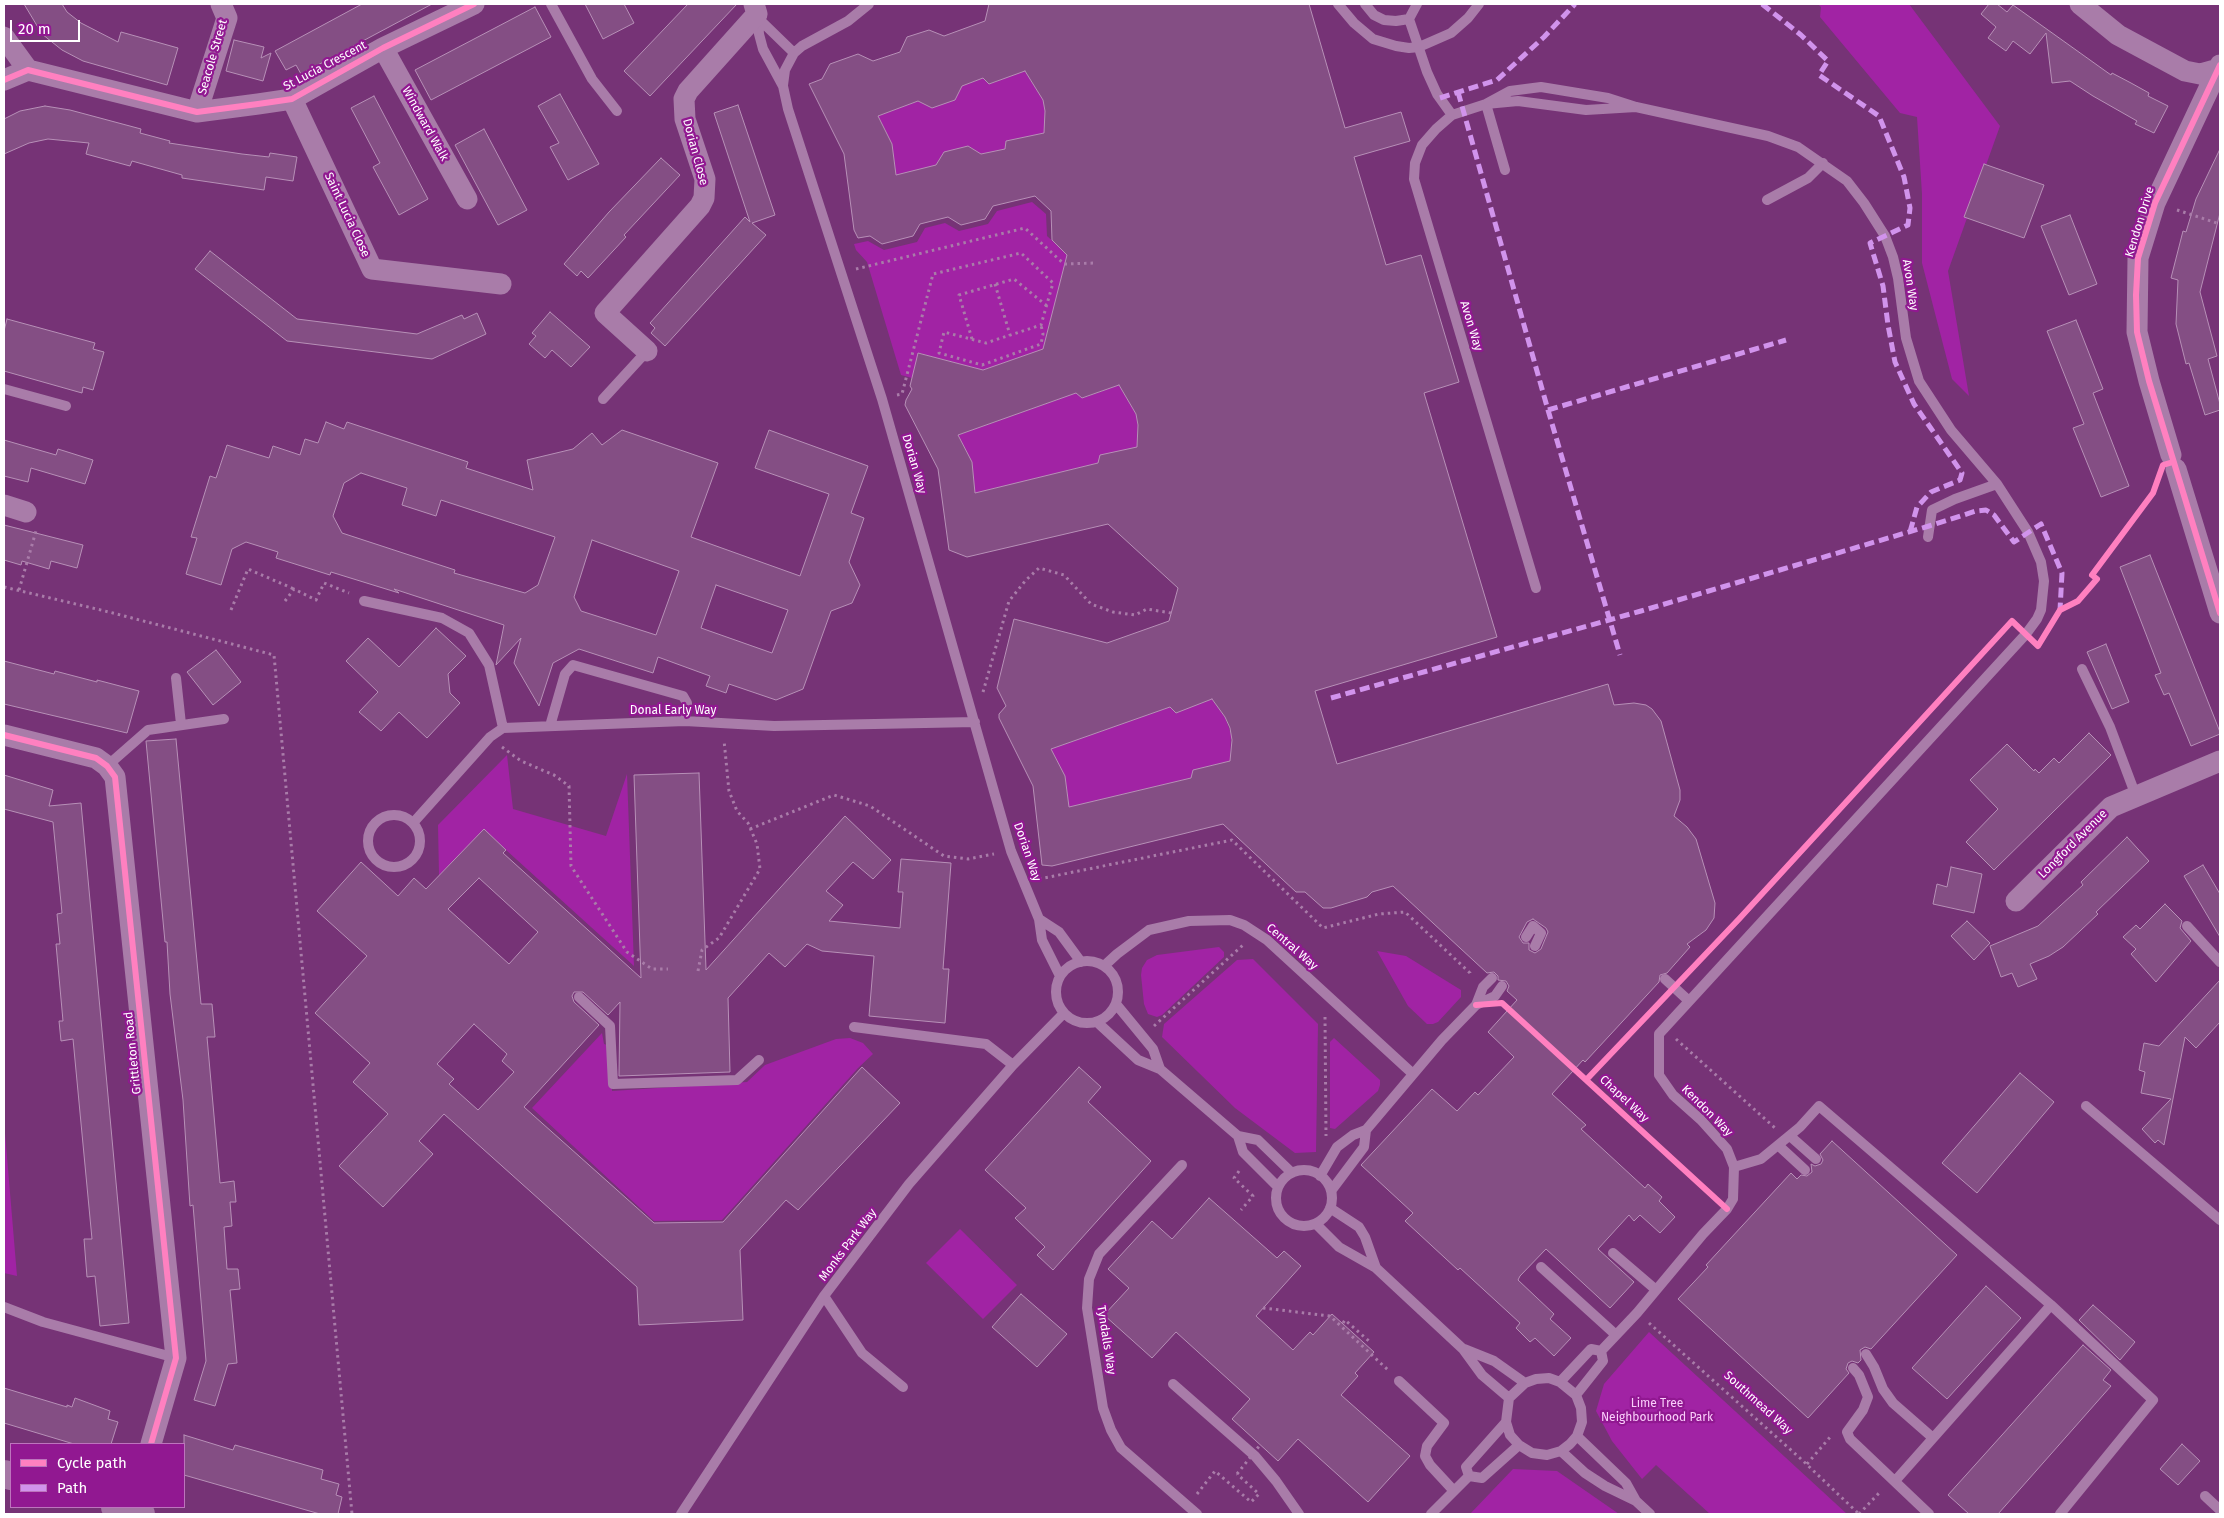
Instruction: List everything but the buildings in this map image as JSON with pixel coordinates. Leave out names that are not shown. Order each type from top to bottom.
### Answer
[{"type":"street","name":"Seacole Street","points":[[197,112],[228,18],[221,4]]},
{"type":"street","name":"St Lucia Crescent","points":[[28,70],[197,112],[292,99],[383,48],[474,4]]},
{"type":"street","points":[[2080,4],[2118,35],[2185,71],[2200,74],[2219,67]]},
{"type":"street","name":"Dorian Close","points":[[647,352],[605,313],[700,206],[704,198],[705,179],[685,119],[684,99],[688,91],[757,12]]},
{"type":"street","points":[[4,37],[28,70],[4,80]]},
{"type":"street","name":"Windward Walk","points":[[383,48],[468,199]]},
{"type":"street","name":"Kendon Drive","points":[[2219,67],[2155,202],[2138,258],[2137,332],[2149,381],[2220,613]]},
{"type":"street","name":"Saint Lucia Close","points":[[292,99],[372,269],[501,284]]},
{"type":"street","points":[[4,735],[96,758],[107,766]]},
{"type":"street","name":"Longford Avenue","points":[[2016,902],[2111,806],[2220,761]]},
{"type":"street","name":"Grittleton Road","points":[[107,766],[115,777],[176,1358],[150,1443]]},
{"type":"lane","points":[[551,4],[592,79],[617,111]]},
{"type":"lane","points":[[783,86],[785,70],[794,53],[807,43],[848,21],[869,4]]},
{"type":"lane","points":[[1338,4],[1354,23],[1373,38],[1396,46],[1419,47],[1451,33],[1468,18],[1479,4]]},
{"type":"lane","points":[[1365,4],[1374,15],[1384,20],[1396,22],[1409,19]]},
{"type":"lane","points":[[1417,4],[1409,19],[1437,94],[1452,115]]},
{"type":"lane","points":[[757,12],[794,53]]},
{"type":"lane","name":"Dorian Way","points":[[757,12],[759,34],[763,49],[783,86],[788,109],[882,399],[1011,851],[1039,919],[1042,940],[1060,976]]},
{"type":"lane","name":"Avon Way","points":[[1536,588],[1414,179],[1415,163],[1422,145],[1452,115],[1486,104],[1510,91],[1541,87],[1608,98],[1636,107],[1768,136],[1798,147],[1847,181],[1885,236],[1898,278],[1906,338],[1919,381],[1951,430],[1997,484],[2028,532],[2041,562]]},
{"type":"lane","name":"Avon Way","points":[[1486,104],[1518,101],[1586,110],[1636,107]]},
{"type":"lane","points":[[1486,104],[1505,170]]},
{"type":"lane","points":[[1767,200],[1808,178],[1823,163]]},
{"type":"lane","points":[[603,399],[647,352]]},
{"type":"lane","points":[[4,389],[66,406]]},
{"type":"lane","points":[[1928,537],[1932,510],[1955,498],[1997,484]]},
{"type":"lane","name":"Kendon Way","points":[[1601,1351],[1637,1313],[1703,1234],[1727,1209],[1733,1199],[1734,1167],[1727,1149],[1701,1120],[1673,1095],[1659,1075],[1658,1034],[2026,634],[2037,620],[2042,601],[2044,581],[2041,562]]},
{"type":"lane","points":[[364,601],[442,618],[469,634],[489,665],[503,728],[490,737],[412,823]]},
{"type":"lane","points":[[550,726],[565,674],[573,666],[683,696],[687,703],[685,721]]},
{"type":"lane","points":[[2082,669],[2110,727],[2136,796]]},
{"type":"lane","points":[[176,678],[182,724]]},
{"type":"lane","points":[[107,766],[148,730],[224,719]]},
{"type":"lane","name":"Donal Early Way","points":[[503,728],[685,721],[774,726],[975,722]]},
{"type":"lane","points":[[388,816],[400,816],[412,823],[419,833],[420,842],[412,860],[394,867],[378,862],[369,849],[368,840],[370,830],[375,823],[388,816]]},
{"type":"lane","points":[[1039,919],[1059,932],[1081,962]]},
{"type":"lane","name":"Central Way","points":[[1104,966],[1142,934],[1168,925],[1189,921],[1230,920],[1257,932],[1412,1074]]},
{"type":"lane","points":[[1526,937],[1533,926],[1541,933],[1535,946]]},
{"type":"lane","points":[[2187,926],[2220,962]]},
{"type":"lane","points":[[1089,961],[1104,966],[1111,972],[1118,987],[1116,1004],[1107,1016],[1096,1022],[1076,1021],[1064,1013],[1056,996],[1056,987],[1060,976],[1065,970],[1081,962],[1089,961]]},
{"type":"lane","points":[[1320,1176],[1337,1147],[1353,1135],[1366,1130],[1412,1074],[1476,1005],[1483,987],[1492,978]]},
{"type":"lane","points":[[1665,979],[1689,1001]]},
{"type":"lane","points":[[1476,1005],[1495,996],[1502,986]]},
{"type":"lane","points":[[579,997],[610,1026],[613,1084],[737,1080],[759,1060]]},
{"type":"lane","points":[[1116,1004],[1153,1049],[1160,1068]]},
{"type":"lane","name":"Monks Park Way","points":[[680,1514],[824,1296],[909,1184],[1013,1065],[1064,1013]]},
{"type":"lane","points":[[1096,1022],[1138,1060],[1160,1068],[1238,1136],[1258,1140],[1292,1173]]},
{"type":"lane","points":[[854,1027],[986,1044],[1013,1065]]},
{"type":"lane","points":[[1734,1167],[1761,1159],[1789,1137],[1819,1106],[2050,1306],[2153,1400],[2060,1514]]},
{"type":"lane","points":[[2086,1106],[2220,1220]]},
{"type":"lane","points":[[1331,1191],[1320,1176],[1302,1170],[1292,1173],[1284,1178],[1278,1187],[1276,1198],[1278,1209],[1284,1218],[1294,1225],[1316,1224],[1325,1217],[1330,1208],[1331,1191],[1364,1147],[1366,1130]]},
{"type":"lane","points":[[1238,1136],[1243,1152],[1278,1187]]},
{"type":"lane","points":[[1789,1137],[1816,1159]]},
{"type":"lane","points":[[1779,1146],[1805,1170]]},
{"type":"lane","name":"Tyndalls Way","points":[[1182,1165],[1099,1254],[1089,1279],[1086,1308],[1103,1408],[1111,1430],[1121,1448],[1196,1514]]},
{"type":"lane","points":[[1330,1208],[1359,1226],[1376,1268]]},
{"type":"lane","points":[[1316,1224],[1339,1247],[1376,1268],[1463,1349],[1482,1375],[1509,1398]]},
{"type":"lane","points":[[1613,1253],[1656,1289]]},
{"type":"lane","points":[[1541,1267],[1616,1335]]},
{"type":"lane","points":[[824,1296],[862,1352],[903,1387]]},
{"type":"lane","points":[[1893,1480],[1933,1438],[2050,1306]]},
{"type":"lane","points":[[4,1307],[42,1322],[176,1358]]},
{"type":"lane","points":[[1463,1349],[1494,1361],[1525,1384]]},
{"type":"lane","points":[[1560,1382],[1591,1349],[1601,1351],[1603,1361],[1576,1395]]},
{"type":"lane","points":[[1866,1354],[1874,1366],[1882,1389],[1893,1403],[1933,1438]]},
{"type":"lane","points":[[1853,1368],[1859,1375],[1868,1397],[1863,1410],[1847,1432],[1850,1439],[1929,1514]]},
{"type":"lane","points":[[1549,1378],[1560,1382],[1576,1395],[1582,1408],[1582,1422],[1577,1436],[1561,1451],[1547,1454],[1532,1453],[1519,1445],[1510,1435],[1506,1422],[1509,1398],[1525,1384],[1536,1379],[1549,1378]]},
{"type":"lane","points":[[1399,1381],[1444,1423],[1427,1446],[1425,1456],[1430,1465],[1454,1490]]},
{"type":"lane","points":[[1173,1384],[1255,1456],[1276,1481],[1299,1514]]},
{"type":"lane","points":[[1469,1476],[1466,1467],[1506,1422]]},
{"type":"lane","points":[[1577,1436],[1626,1483],[1636,1501]]},
{"type":"lane","points":[[1469,1476],[1482,1478],[1519,1445]]},
{"type":"lane","points":[[1561,1451],[1585,1472],[1605,1486],[1636,1501],[1650,1514]]},
{"type":"lane","points":[[1431,1514],[1469,1476]]},
{"type":"lane","points":[[2205,1496],[2220,1510]]},
{"type":"path","points":[[2155,202],[2220,224]]},
{"type":"path","points":[[842,272],[1025,228],[1064,264],[1096,263]]},
{"type":"path","points":[[882,399],[902,394],[933,274],[1021,253],[1053,283],[1041,325],[1043,334],[1041,344],[982,365],[939,354],[944,332],[986,343],[1041,325]]},
{"type":"path","points":[[972,339],[959,295],[1014,279],[1047,306]]},
{"type":"path","points":[[995,284],[1010,335]]},
{"type":"path","points":[[17,509],[18,520],[38,526],[19,590]]},
{"type":"path","points":[[968,698],[983,694],[1009,601],[1026,580],[1039,568],[1064,575],[1091,604],[1114,612],[1135,615],[1147,609],[1171,612]]},
{"type":"path","points":[[231,610],[248,569],[316,600],[324,583],[339,589]]},
{"type":"path","points":[[4,587],[274,655],[352,1514]]},
{"type":"path","points":[[285,601],[294,589]]},
{"type":"path","points":[[698,971],[702,950],[719,938],[760,869],[756,844],[750,828],[737,811],[728,790],[723,724]]},
{"type":"path","points":[[490,737],[521,761],[554,775],[569,786],[571,866],[627,952],[652,969],[668,969]]},
{"type":"path","points":[[750,828],[834,795],[870,806],[944,856],[968,859],[1011,851]]},
{"type":"path","points":[[1023,883],[1072,871],[1232,840],[1323,928],[1379,914],[1405,912],[1470,972]]},
{"type":"path","points":[[1142,1037],[1257,932]]},
{"type":"path","points":[[1323,992],[1326,1137]]},
{"type":"path","points":[[1664,1028],[1789,1137]]},
{"type":"path","points":[[1234,1178],[1253,1196],[1241,1210]]},
{"type":"path","points":[[1263,1308],[1330,1316],[1399,1381]]},
{"type":"path","points":[[1343,1324],[1346,1320],[1370,1342]]},
{"type":"path","points":[[1807,1464],[1835,1432],[1847,1432]]},
{"type":"path","points":[[1187,1506],[1215,1471],[1251,1502],[1259,1494],[1237,1474],[1260,1445]]},
{"type":"path","points":[[1859,1514],[1893,1480]]},
{"type":"green space","points":[[1818,4],[1909,4],[2000,126],[1948,271],[1969,396],[1952,379],[1922,263],[1922,194],[1917,117],[1900,113],[1820,17],[1821,7]]},
{"type":"green space","points":[[1025,71],[1043,100],[1045,111],[1044,133],[1006,141],[1005,149],[981,154],[968,146],[944,152],[936,165],[896,175],[892,144],[878,116],[918,101],[932,108],[962,86],[983,78],[989,84]]},
{"type":"green space","points":[[1032,202],[1046,214],[1047,236],[1069,256],[1043,349],[983,370],[919,353],[912,378],[901,375],[867,262],[856,250],[854,244],[868,241],[884,250],[917,242],[925,228],[945,223],[959,231],[988,224],[997,211]]},
{"type":"green space","points":[[1119,385],[1136,414],[1138,425],[1137,447],[1098,463],[975,493],[972,462],[958,435],[1076,393],[1083,398]]},
{"type":"green space","points":[[1212,699],[1225,717],[1231,734],[1230,761],[1193,770],[1191,778],[1069,807],[1065,776],[1051,749],[1170,707],[1176,712]]},
{"type":"green space","points":[[507,755],[513,809],[606,836],[627,774],[634,966],[484,830],[439,876],[438,825]]},
{"type":"green space","points":[[1219,947],[1224,952],[1224,957],[1162,1015],[1157,1017],[1148,1014],[1144,1004],[1141,975],[1142,968],[1147,960],[1157,955]]},
{"type":"green space","points":[[1377,951],[1406,956],[1461,990],[1461,997],[1438,1022],[1427,1024],[1408,1006]]},
{"type":"green space","points":[[1253,959],[1318,1024],[1316,1152],[1295,1153],[1235,1108],[1162,1037],[1164,1024],[1237,960]]},
{"type":"green space","points":[[602,1033],[604,1044],[610,1046],[612,1091],[747,1082],[765,1065],[836,1039],[850,1038],[863,1043],[873,1054],[858,1068],[722,1220],[654,1221],[532,1108]]},
{"type":"green space","points":[[1334,1038],[1380,1080],[1378,1091],[1335,1129],[1330,1128],[1330,1042]]},
{"type":"green space","points":[[4,1121],[17,1276],[4,1273]]},
{"type":"green space","points":[[960,1229],[1017,1285],[983,1319],[926,1263]]},
{"type":"green space","name":"Lime Tree Neighbourhood Park","points":[[1649,1332],[1847,1514],[1710,1514],[1656,1465],[1642,1479],[1612,1441],[1596,1411],[1604,1384]]},
{"type":"green space","points":[[1513,1469],[1557,1471],[1619,1514],[1470,1514]]},
{"type":"marked path","points":[[1440,98],[1497,80],[1544,37],[1575,4]]},
{"type":"marked path","points":[[1762,4],[1801,35],[1828,61],[1819,75],[1879,116],[1904,177],[1910,208],[1908,225],[1870,243],[1883,286],[1895,362],[1914,404],[1962,473],[1960,480],[1931,492],[1917,507],[1910,532]]},
{"type":"marked path","points":[[1458,92],[1620,655]]},
{"type":"marked path","points":[[1548,410],[1786,340]]},
{"type":"marked path","points":[[1331,698],[1641,611],[1976,511],[1986,510],[1994,515],[2014,542],[2041,524],[2062,573],[2060,610]]},
{"type":"cycle path","points":[[4,80],[28,70],[197,112],[292,99],[383,48],[474,4]]},
{"type":"cycle path","points":[[2220,65],[2155,203],[2138,258],[2136,295],[2137,332],[2149,381],[2220,613]]},
{"type":"cycle path","name":"Chapel Way","points":[[1587,1079],[1739,919],[2012,621],[2038,646],[2060,610],[2078,601],[2097,579],[2092,575],[2153,493],[2163,465],[2173,462]]},
{"type":"cycle path","points":[[4,735],[96,758],[107,766],[115,777],[176,1358],[151,1443]]},
{"type":"cycle path","name":"Chapel Way","points":[[1476,1005],[1502,1003],[1727,1209]]}]
